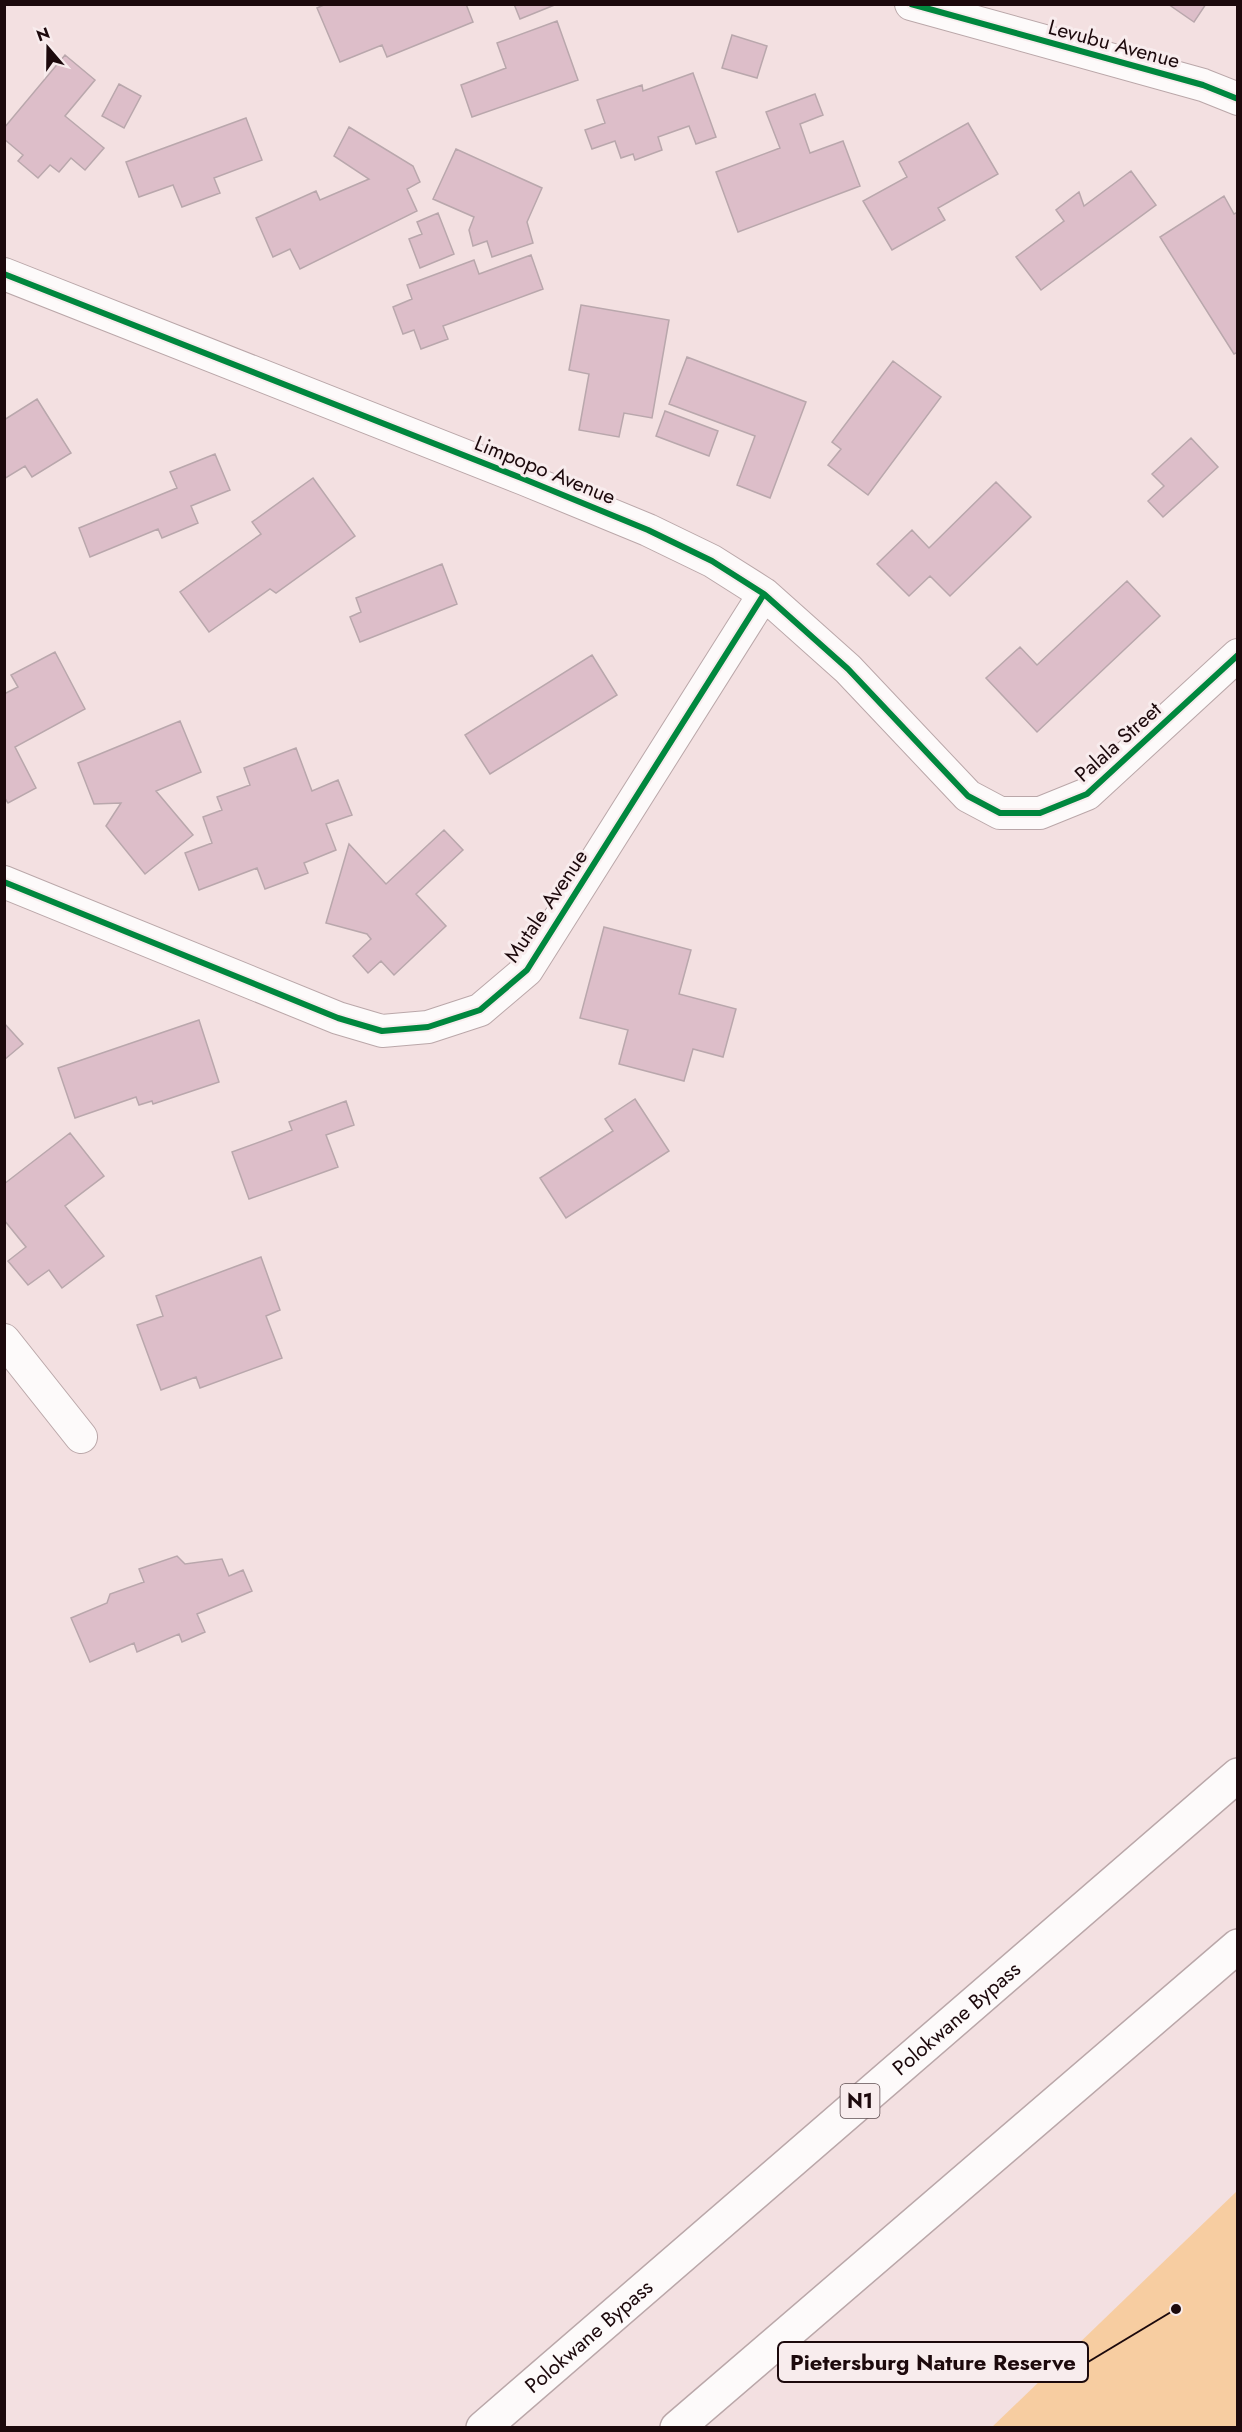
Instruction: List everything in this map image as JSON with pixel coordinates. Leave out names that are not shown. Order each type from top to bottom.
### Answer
[{"type":"highway","name":"Polokwane Bypass","points":[[483,2427],[1238,1775]]},
{"type":"highway","points":[[677,2427],[1238,1946]]},
{"type":"street","name":"Levubu Avenue","points":[[911,4],[1203,85],[1238,99]]},
{"type":"street","name":"Limpopo Avenue","points":[[4,274],[648,530],[712,561],[764,594],[848,669],[968,796],[1000,813]]},
{"type":"street","name":"Mutale Avenue","points":[[4,882],[338,1018],[382,1031],[428,1027],[480,1011],[527,970],[764,594]]},
{"type":"street","name":"Palala Street","points":[[1000,813],[1040,813],[1087,794],[1238,656]]},
{"type":"street","points":[[4,1340],[81,1437]]},
{"type":"shaded area","points":[[1237,2191],[1237,2427],[992,2427]]},
{"type":"building","points":[[326,4],[466,4],[473,22],[387,57],[382,45],[340,62],[317,8]]},
{"type":"building","points":[[514,4],[557,4],[520,19]]},
{"type":"building","points":[[1168,4],[1206,4],[1194,22]]},
{"type":"building","points":[[557,21],[578,80],[472,117],[461,85],[506,68],[497,43]]},
{"type":"building","points":[[732,35],[767,46],[757,78],[722,68]]},
{"type":"building","points":[[65,55],[95,80],[65,116],[104,148],[85,170],[71,158],[59,172],[50,165],[38,178],[18,161],[23,155],[4,139],[4,128]]},
{"type":"building","points":[[693,73],[716,137],[696,144],[689,126],[658,137],[662,150],[635,160],[633,154],[621,158],[615,141],[592,149],[585,130],[605,123],[597,100],[642,85],[643,91]]},
{"type":"building","points":[[119,84],[141,96],[124,128],[102,116]]},
{"type":"building","points":[[815,94],[823,115],[800,124],[810,153],[843,141],[860,186],[738,232],[716,172],[780,148],[766,112]]},
{"type":"building","points":[[246,118],[262,160],[214,178],[220,193],[182,207],[173,185],[139,197],[126,162]]},
{"type":"building","points":[[968,123],[998,174],[938,208],[945,220],[892,250],[863,201],[907,177],[899,162]]},
{"type":"building","points":[[349,127],[413,166],[420,182],[407,189],[417,211],[300,269],[290,249],[273,257],[256,218],[316,191],[320,200],[369,179],[334,156]]},
{"type":"building","points":[[456,149],[542,188],[527,222],[533,243],[492,257],[487,241],[473,246],[469,230],[474,217],[433,199]]},
{"type":"building","points":[[1131,171],[1156,205],[1041,290],[1016,257],[1064,221],[1056,210],[1079,192],[1084,206]]},
{"type":"building","points":[[1224,196],[1234,214],[1238,212],[1238,352],[1234,354],[1160,237]]},
{"type":"building","points":[[438,213],[454,254],[420,268],[409,239],[422,234],[417,222]]},
{"type":"building","points":[[531,255],[543,289],[443,326],[448,339],[421,349],[414,330],[403,334],[393,307],[412,299],[407,285],[474,260],[479,274]]},
{"type":"building","points":[[581,305],[669,320],[652,418],[624,413],[619,437],[579,430],[589,374],[569,370]]},
{"type":"building","points":[[687,357],[806,402],[770,498],[737,485],[755,436],[669,404]]},
{"type":"building","points":[[893,361],[941,397],[868,495],[828,465],[841,449],[832,442]]},
{"type":"building","points":[[37,399],[71,453],[32,477],[25,466],[4,479],[4,420]]},
{"type":"building","points":[[665,411],[718,431],[709,456],[656,436]]},
{"type":"building","points":[[1191,438],[1218,467],[1163,517],[1148,501],[1164,486],[1152,474]]},
{"type":"building","points":[[215,454],[230,490],[191,506],[198,523],[162,538],[158,529],[90,557],[79,528],[177,488],[170,472]]},
{"type":"building","points":[[313,478],[355,536],[276,593],[270,589],[209,632],[180,592],[261,534],[252,522]]},
{"type":"building","points":[[996,482],[1031,517],[950,596],[930,576],[909,596],[877,564],[912,530],[929,548]]},
{"type":"building","points":[[442,564],[457,604],[360,642],[350,617],[361,612],[356,598]]},
{"type":"building","points":[[1127,581],[1160,616],[1037,732],[986,678],[1020,647],[1037,665]]},
{"type":"building","points":[[55,652],[85,709],[15,747],[36,788],[8,803],[4,797],[4,694],[18,687],[11,675]]},
{"type":"building","points":[[592,655],[617,695],[490,774],[465,735]]},
{"type":"building","points":[[180,721],[201,772],[156,791],[193,835],[145,874],[106,826],[121,803],[94,804],[78,763]]},
{"type":"building","points":[[296,748],[312,791],[338,780],[352,815],[326,824],[336,850],[304,863],[308,873],[265,889],[257,868],[199,890],[185,853],[212,843],[203,817],[222,810],[217,797],[250,785],[244,768]]},
{"type":"building","points":[[444,830],[463,850],[416,894],[446,926],[394,975],[381,961],[368,973],[353,956],[371,939],[367,934],[326,923],[349,844],[386,884]]},
{"type":"building","points":[[604,927],[691,950],[679,994],[736,1009],[723,1057],[693,1049],[684,1081],[619,1064],[628,1030],[580,1018]]},
{"type":"building","points":[[199,1020],[219,1082],[153,1104],[152,1101],[139,1105],[136,1097],[75,1118],[58,1068]]},
{"type":"building","points":[[4,1023],[23,1044],[4,1060]]},
{"type":"building","points":[[635,1099],[669,1151],[566,1218],[540,1178],[613,1131],[605,1119]]},
{"type":"building","points":[[346,1101],[354,1125],[326,1135],[338,1167],[249,1199],[232,1152],[292,1130],[289,1122]]},
{"type":"building","points":[[70,1133],[104,1176],[65,1206],[104,1256],[62,1288],[49,1270],[28,1285],[8,1261],[26,1247],[4,1220],[4,1184]]},
{"type":"building","points":[[261,1257],[280,1310],[266,1316],[282,1358],[200,1388],[196,1377],[161,1390],[137,1325],[163,1316],[156,1296]]},
{"type":"building","points":[[177,1556],[185,1564],[222,1559],[229,1576],[243,1570],[252,1591],[197,1614],[205,1632],[182,1642],[179,1634],[137,1652],[134,1643],[90,1662],[71,1618],[107,1603],[110,1594],[144,1582],[139,1569]]},
{"type":"cycle path","points":[[911,4],[1203,85],[1238,99]]},
{"type":"cycle path","points":[[4,274],[524,479],[648,530],[712,561],[764,594],[848,669],[968,796],[1000,813],[1040,813],[1087,794],[1238,655]]},
{"type":"cycle path","points":[[4,882],[338,1018],[382,1031],[428,1027],[480,1010],[527,970],[764,594]]},
{"type":"place","name":"Pietersburg Nature Reserve","points":[[1176,2309]]}]
